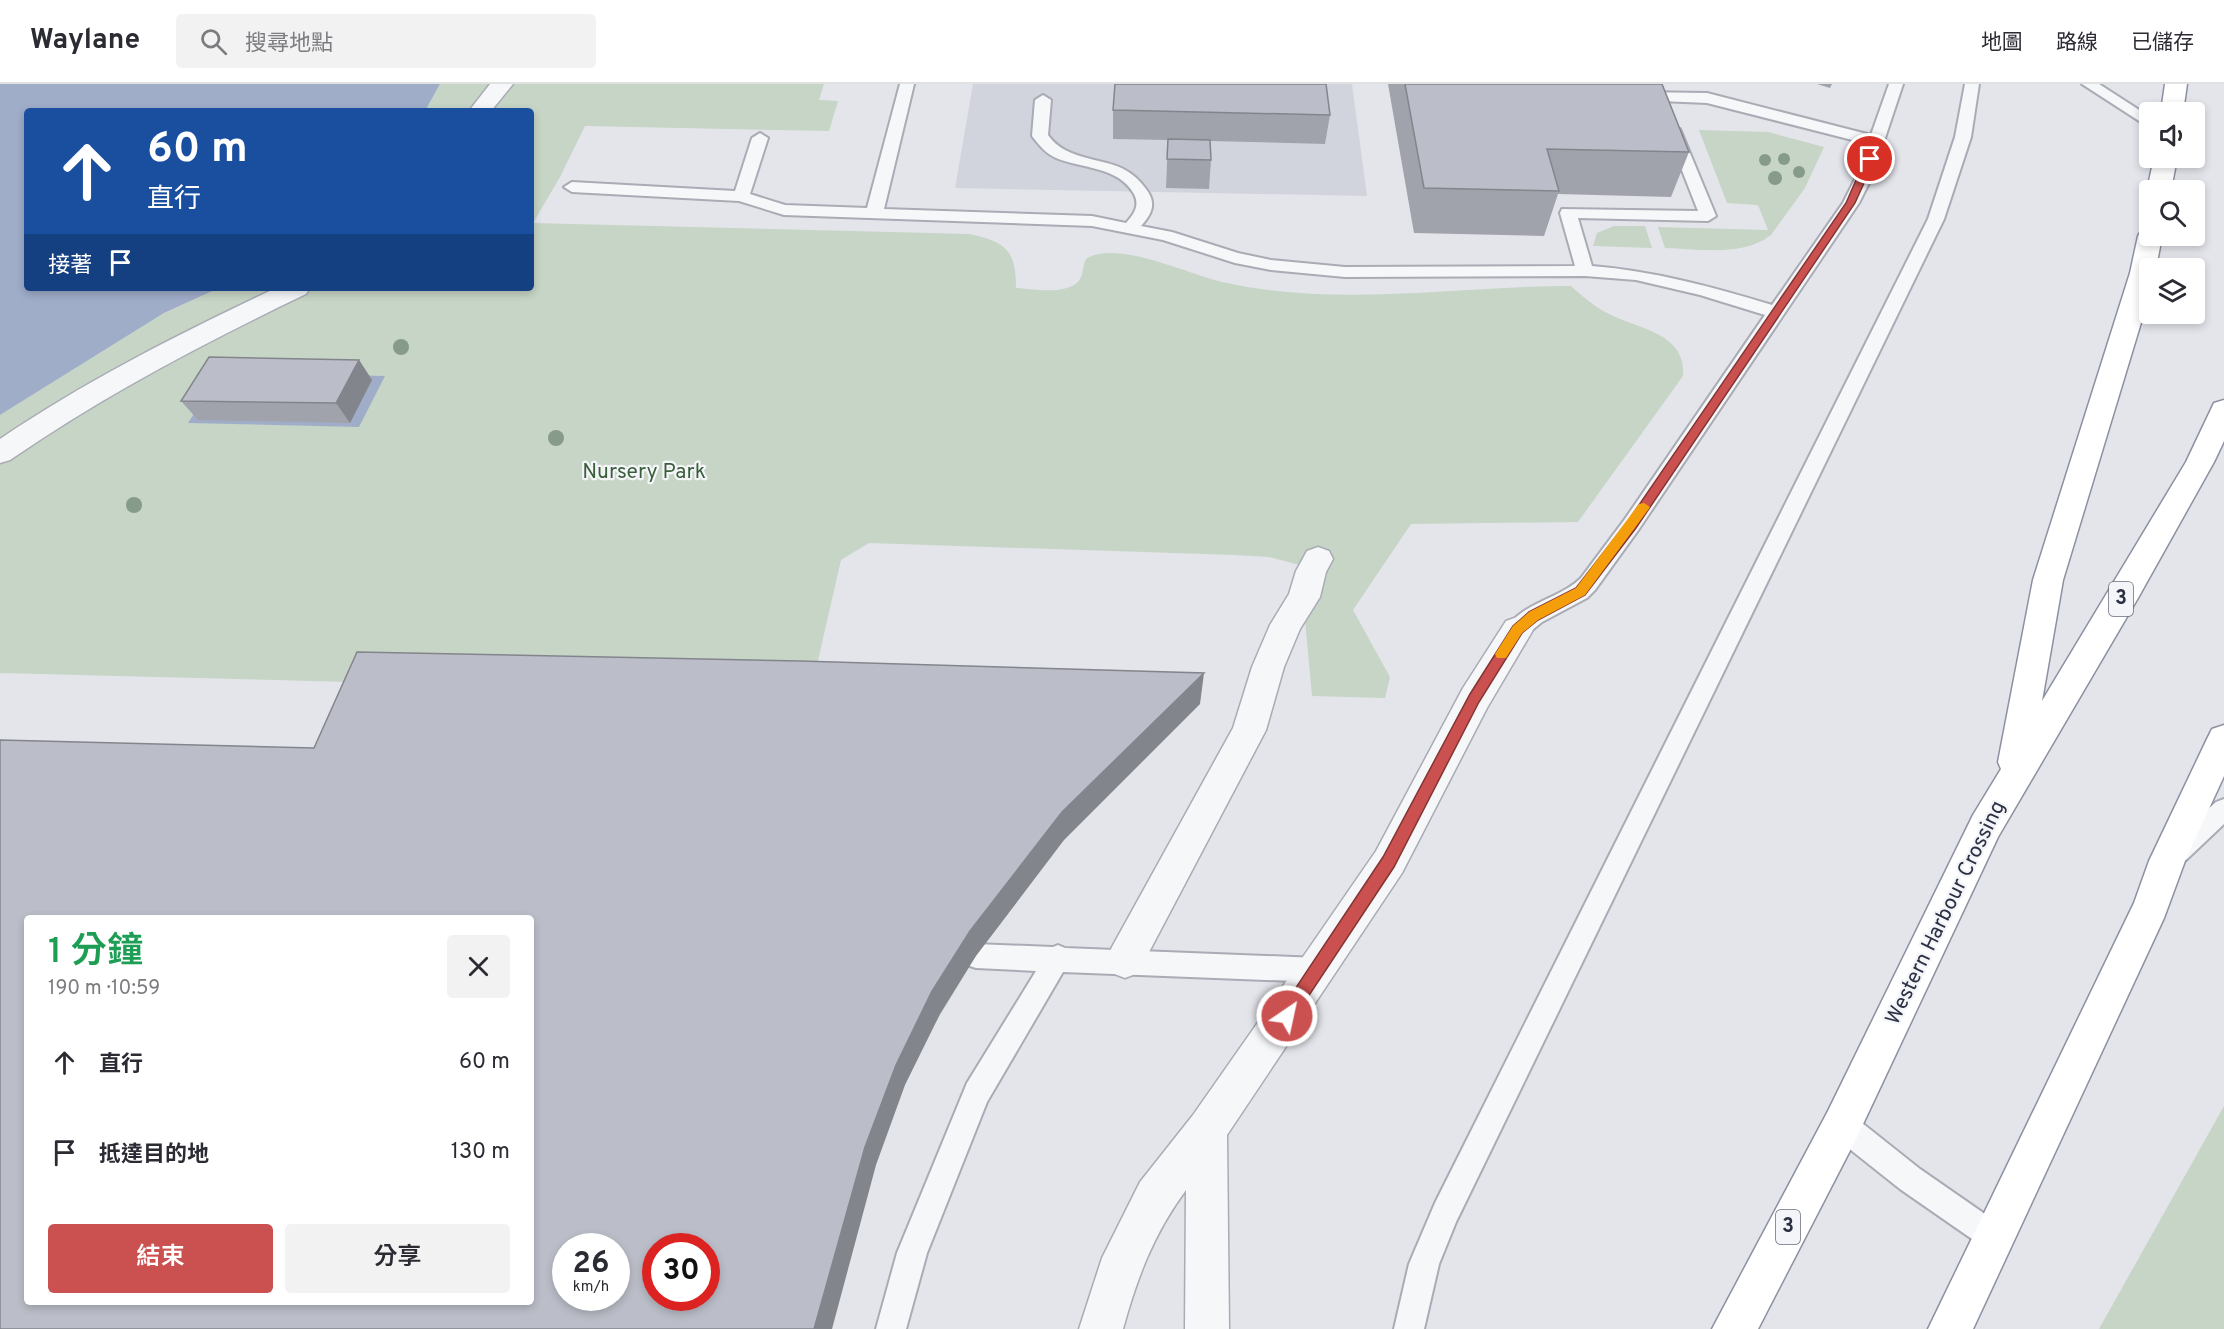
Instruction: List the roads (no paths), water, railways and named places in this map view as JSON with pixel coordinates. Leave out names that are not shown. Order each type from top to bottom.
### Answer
[{"type":"highway","points":[[2173,102],[2176,84]]},
{"type":"highway","points":[[2011,784],[2048,580],[2142,273],[2148,246]]},
{"type":"highway","name":"Western Harbour Crossing","points":[[1734,1329],[1842,1125],[1985,826],[2183,492],[2224,410]]},
{"type":"highway","points":[[1950,1329],[2151,906],[2167,861],[2224,739]]},
{"type":"street","points":[[482,108],[502,84]]},
{"type":"street","points":[[0,453],[84,397],[148,361],[291,291]]},
{"type":"street","points":[[1125,960],[1249,730],[1268,667],[1286,625],[1304,597],[1311,571],[1318,559]]},
{"type":"street","points":[[1101,1329],[1117,1273],[1155,1197],[1207,1129],[1318,970],[1389,862],[1475,698],[1517,630]]},
{"type":"street","points":[[1207,1129],[1207,1329]]},
{"type":"lane","points":[[874,214],[907,84]]},
{"type":"lane","points":[[1517,630],[1534,616],[1580,592],[1632,524],[1851,203],[1864,177],[1896,84]]},
{"type":"lane","points":[[1409,1329],[1424,1263],[1445,1213],[1936,219],[1963,137],[1972,84]]},
{"type":"lane","points":[[2089,84],[2139,117]]},
{"type":"lane","points":[[1617,96],[1707,98],[1876,141]]},
{"type":"lane","points":[[1585,271],[1568,213],[1708,216],[1661,97]]},
{"type":"lane","points":[[1043,100],[1040,136],[1050,149],[1060,154],[1116,169],[1137,184],[1146,201],[1145,210],[1130,228]]},
{"type":"lane","points":[[741,196],[760,138]]},
{"type":"lane","points":[[572,187],[741,196],[793,211],[1054,219],[1130,228],[1235,258],[1308,270],[1345,272],[1585,271],[1636,276],[1670,282],[1775,312]]},
{"type":"lane","points":[[2167,861],[2224,809]]},
{"type":"lane","points":[[976,956],[1058,957],[1318,970]]},
{"type":"lane","points":[[891,1329],[912,1253],[976,1093],[1058,957]]},
{"type":"lane","points":[[1842,1125],[1910,1179],[1995,1238]]},
{"type":"water","points":[[0,84],[440,84],[427,108],[24,108],[24,291],[212,291],[164,313],[0,415]]},
{"type":"water","points":[[221,372],[385,376],[359,427],[188,423]]},
{"type":"park label","name":"Nursery Park","points":[[644,472]]}]
